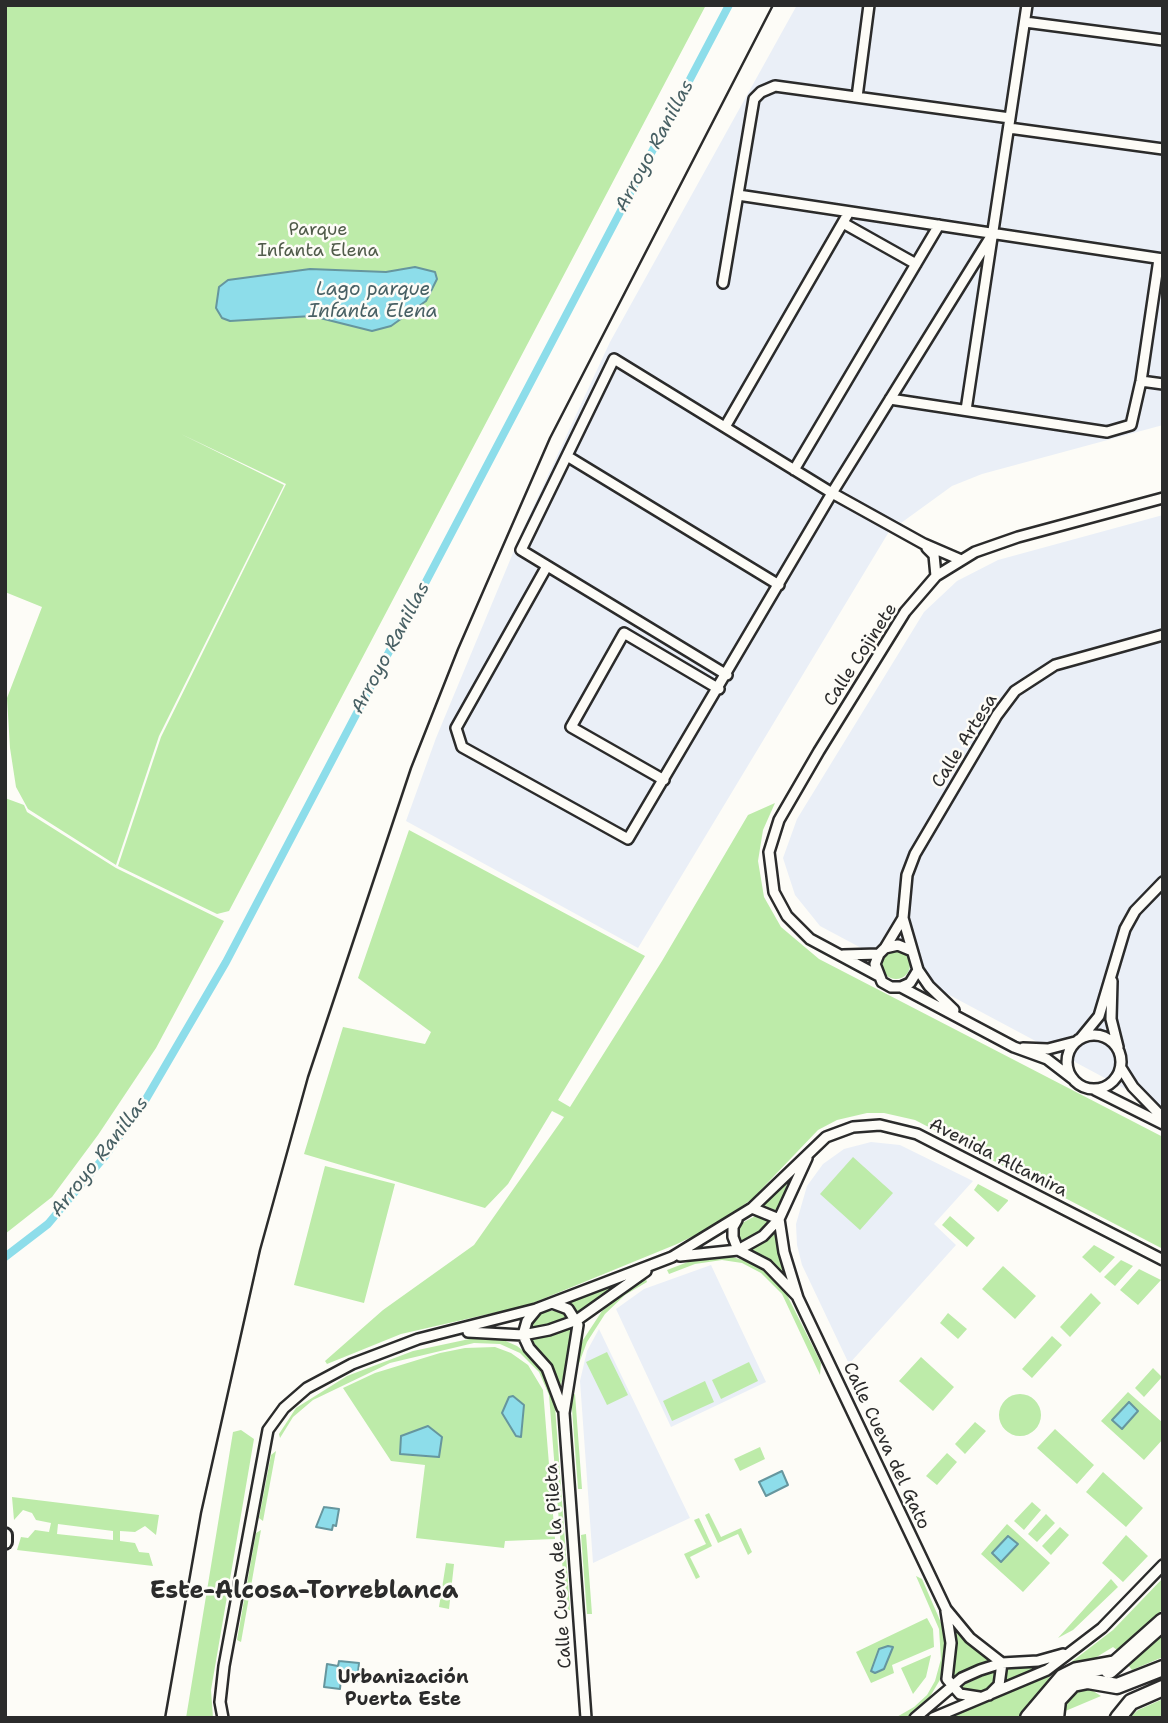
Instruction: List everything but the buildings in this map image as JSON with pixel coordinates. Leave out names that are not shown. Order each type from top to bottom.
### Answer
[{"type":"highway","points":[[1095,1684],[1163,1622]]},
{"type":"highway","points":[[1029,1718],[1063,1678],[1077,1671],[1116,1664]]},
{"type":"main road","points":[[5,1535],[5,1542]]},
{"type":"main road","points":[[1040,1718],[1067,1688],[1095,1684],[1128,1684],[1163,1668]]},
{"type":"main road","points":[[1118,1718],[1131,1702],[1163,1688]]},
{"type":"main road","points":[[1056,1718],[1058,1700]]},
{"type":"street","points":[[857,97],[870,5]]},
{"type":"street","points":[[966,410],[1027,5]]},
{"type":"street","points":[[1025,22],[1163,40]]},
{"type":"street","points":[[723,283],[754,99],[761,92],[775,86],[857,97],[1163,149]]},
{"type":"street","points":[[738,195],[1161,259],[1131,425],[1118,431],[890,399]]},
{"type":"street","points":[[725,427],[849,212]]},
{"type":"street","points":[[843,223],[916,264]]},
{"type":"street","points":[[794,470],[939,225]]},
{"type":"street","points":[[547,566],[456,728],[462,747],[628,839],[719,689],[832,493],[993,233]]},
{"type":"street","points":[[727,675],[521,550],[614,359],[832,493],[924,544],[961,560]]},
{"type":"street","points":[[1141,381],[1163,384]]},
{"type":"street","points":[[567,456],[779,585]]},
{"type":"street","name":"Calle Cojinete","points":[[877,975],[810,939],[788,916],[774,892],[769,852],[779,820],[877,655],[905,612],[936,576],[961,560],[1018,537],[1163,498]]},
{"type":"street","points":[[924,544],[934,555],[936,576]]},
{"type":"street","points":[[664,780],[571,727],[624,633],[719,689]]},
{"type":"street","name":"Calle Artesa","points":[[910,950],[903,918],[908,875],[915,854],[997,715],[1015,691],[1055,665],[1163,635]]},
{"type":"street","points":[[1073,1079],[1067,1068],[1068,1054],[1099,1016],[1112,965],[1135,911],[1163,882]]},
{"type":"street","name":"Calle Artesa","points":[[882,951],[903,918]]},
{"type":"street","points":[[838,955],[882,951],[898,945],[910,950],[916,959],[918,970],[929,986],[974,1026]]},
{"type":"street","points":[[882,951],[875,964],[877,975],[891,987],[910,983],[918,970]]},
{"type":"street","points":[[1112,965],[1111,1019],[1121,1068],[1133,1087],[1163,1118]]},
{"type":"street","points":[[901,987],[1014,1047],[1047,1059],[1080,1086],[1095,1090],[1163,1124]]},
{"type":"street","points":[[1014,1047],[1048,1049],[1095,1035],[1111,1040],[1119,1051]]},
{"type":"street","points":[[1095,1090],[1111,1084],[1121,1068]]},
{"type":"street","name":"Avenida Altamira","points":[[223,1718],[220,1702],[224,1666],[268,1430],[284,1408],[315,1384],[387,1349],[536,1309],[672,1257],[738,1219],[826,1137],[853,1127],[880,1125],[917,1134],[1163,1260]]},
{"type":"street","name":"Avenida Altamira","points":[[672,1257],[738,1250],[762,1236],[779,1219],[800,1168],[814,1147]]},
{"type":"street","points":[[752,1208],[779,1219],[784,1252],[798,1298]]},
{"type":"street","points":[[738,1219],[733,1227],[738,1250],[767,1265],[798,1298]]},
{"type":"street","name":"Avenida Altamira","points":[[439,1334],[478,1332],[523,1335],[549,1330],[577,1320],[654,1265]]},
{"type":"street","name":"Calle Cueva del Gato","points":[[798,1298],[946,1609]]},
{"type":"street","points":[[552,1303],[568,1309],[577,1320],[578,1339],[568,1375],[564,1413]]},
{"type":"street","points":[[536,1309],[527,1321],[523,1335],[529,1349],[547,1368],[557,1388],[564,1413]]},
{"type":"street","name":"Calle Cueva de la Pileta","points":[[564,1413],[586,1718]]},
{"type":"street","points":[[933,1718],[1047,1670],[1102,1628],[1163,1565]]},
{"type":"street","points":[[946,1609],[970,1638],[1002,1662]]},
{"type":"street","points":[[946,1609],[951,1643],[947,1679],[952,1687],[971,1698],[986,1696],[999,1685],[1002,1662]]},
{"type":"street","points":[[915,1718],[962,1678],[1002,1662],[1038,1661],[1068,1652]]},
{"type":"shaded area","points":[[797,5],[1163,5],[1163,425],[982,474],[952,486],[901,523],[896,520],[638,948],[406,821],[436,738],[523,529],[610,342]]},
{"type":"shaded area","points":[[1163,515],[1163,1109],[820,926],[795,895],[783,858],[797,819],[924,612],[957,581],[998,560]]},
{"type":"shaded area","points":[[871,1142],[900,1145],[973,1181],[934,1224],[956,1245],[849,1364],[802,1265],[796,1224],[807,1186],[823,1164],[844,1149]]},
{"type":"shaded area","points":[[711,1265],[766,1382],[671,1427],[616,1309],[644,1289]]},
{"type":"shaded area","points":[[599,1329],[690,1518],[593,1563],[580,1381],[587,1351]]},
{"type":"green space","name":"Parque Infanta Elena","points":[[5,5],[706,5],[229,911],[217,914],[118,866],[161,737],[286,484],[181,434],[284,485],[159,736],[116,865],[28,809],[16,787],[7,698],[42,607],[5,592]]},
{"type":"green space","points":[[5,798],[24,805],[27,812],[116,868],[224,921],[156,1048],[98,1135],[52,1197],[5,1234]]},
{"type":"green space","points":[[775,803],[763,830],[758,861],[764,897],[781,927],[819,959],[1163,1137],[1163,1249],[915,1120],[884,1113],[867,1113],[837,1120],[818,1130],[752,1199],[714,1226],[677,1244],[528,1305],[401,1334],[327,1364],[325,1361],[383,1310],[474,1245],[564,1117],[552,1111],[508,1184],[485,1208],[304,1154],[343,1027],[425,1044],[431,1032],[358,978],[409,830],[645,956],[558,1100],[570,1107],[662,961],[748,815]]},
{"type":"green space","points":[[896,951],[906,955],[910,965],[906,975],[896,979],[886,975],[882,965],[886,955]]},
{"type":"green space","points":[[853,1157],[893,1193],[860,1230],[820,1194]]},
{"type":"green space","points":[[325,1166],[395,1184],[364,1303],[294,1285]]},
{"type":"green space","points":[[790,1175],[778,1211],[763,1205],[763,1204]]},
{"type":"green space","points":[[978,1184],[1008,1201],[998,1212],[974,1190]]},
{"type":"green space","points":[[759,1214],[772,1220],[761,1232],[740,1243],[738,1234],[742,1223]]},
{"type":"green space","points":[[950,1216],[975,1238],[967,1247],[942,1225]]},
{"type":"green space","points":[[777,1228],[788,1280],[776,1268],[747,1251]]},
{"type":"green space","points":[[1094,1245],[1115,1257],[1100,1273],[1082,1257]]},
{"type":"green space","points":[[726,1255],[756,1264],[785,1291],[821,1363],[820,1375],[782,1294],[761,1273],[742,1263],[722,1260],[695,1264],[669,1274],[667,1270],[701,1257]]},
{"type":"green space","points":[[1121,1260],[1133,1266],[1115,1286],[1104,1277]]},
{"type":"green space","points":[[1003,1266],[1036,1296],[1015,1319],[982,1289]]},
{"type":"green space","points":[[1139,1269],[1161,1280],[1138,1305],[1120,1290]]},
{"type":"green space","points":[[623,1279],[579,1314],[565,1304],[566,1302]]},
{"type":"green space","points":[[646,1279],[647,1282],[625,1295],[605,1314],[587,1342],[578,1366],[574,1366],[583,1340],[602,1311],[623,1292]]},
{"type":"green space","points":[[1091,1293],[1101,1303],[1070,1337],[1060,1327]]},
{"type":"green space","points":[[546,1311],[560,1311],[569,1317],[547,1326],[529,1329],[535,1317]]},
{"type":"green space","points":[[948,1313],[967,1329],[958,1339],[940,1323]]},
{"type":"green space","points":[[573,1327],[574,1336],[560,1388],[551,1366],[531,1339]]},
{"type":"green space","points":[[1052,1336],[1062,1345],[1032,1378],[1022,1369]]},
{"type":"green space","points":[[474,1338],[501,1339],[517,1346],[534,1359],[547,1376],[555,1406],[570,1610],[566,1611],[549,1395],[539,1372],[520,1353],[500,1344],[474,1343],[390,1363],[313,1400],[293,1417],[280,1438],[279,1434],[296,1408],[347,1376],[413,1351]]},
{"type":"green space","points":[[495,1347],[511,1353],[528,1365],[543,1390],[555,1539],[505,1541],[504,1548],[416,1538],[425,1465],[391,1461],[343,1388],[375,1373],[440,1353],[465,1348]]},
{"type":"green space","points":[[607,1352],[628,1395],[607,1405],[586,1362]]},
{"type":"green space","points":[[921,1357],[954,1387],[933,1411],[899,1381]]},
{"type":"green space","points":[[749,1362],[758,1381],[721,1399],[712,1380]]},
{"type":"green space","points":[[1153,1368],[1162,1377],[1144,1397],[1135,1388]]},
{"type":"green space","points":[[705,1381],[714,1402],[672,1421],[663,1401]]},
{"type":"green space","points":[[1128,1392],[1163,1423],[1163,1439],[1144,1460],[1101,1421]]},
{"type":"green space","points":[[575,1394],[582,1489],[578,1489],[571,1395]]},
{"type":"green space","points":[[1020,1394],[1035,1400],[1041,1415],[1035,1430],[1020,1436],[1005,1430],[999,1415],[1005,1400]]},
{"type":"green space","points":[[975,1422],[986,1431],[965,1454],[955,1444]]},
{"type":"green space","points":[[1055,1429],[1094,1465],[1077,1484],[1037,1448]]},
{"type":"green space","points":[[241,1430],[254,1439],[211,1690],[213,1718],[186,1718],[233,1432]]},
{"type":"green space","points":[[760,1447],[765,1459],[740,1471],[734,1459]]},
{"type":"green space","points":[[276,1451],[263,1521],[259,1518],[271,1455]]},
{"type":"green space","points":[[947,1453],[957,1462],[937,1485],[926,1476]]},
{"type":"green space","points":[[1103,1472],[1143,1508],[1126,1527],[1086,1492]]},
{"type":"green space","points":[[12,1497],[159,1515],[156,1535],[145,1526],[135,1532],[120,1531],[120,1541],[135,1543],[139,1552],[149,1553],[153,1566],[17,1550],[21,1537],[28,1538],[35,1530],[49,1532],[51,1523],[36,1520],[32,1513],[23,1510],[14,1520]],"holes":[[[58,1524],[113,1531],[113,1540],[57,1534]]]},
{"type":"green space","points":[[1032,1502],[1041,1510],[1024,1530],[1014,1521]]},
{"type":"green space","points":[[709,1513],[721,1537],[741,1528],[752,1552],[748,1555],[738,1534],[718,1543],[705,1515]]},
{"type":"green space","points":[[1046,1514],[1055,1523],[1037,1542],[1028,1534]]},
{"type":"green space","points":[[699,1518],[712,1546],[690,1557],[700,1577],[696,1579],[684,1554],[706,1544],[694,1520]]},
{"type":"green space","points":[[1007,1524],[1050,1563],[1023,1592],[981,1554]]},
{"type":"green space","points":[[1060,1527],[1069,1535],[1051,1555],[1042,1546]]},
{"type":"green space","points":[[261,1530],[241,1642],[237,1640],[256,1533]]},
{"type":"green space","points":[[586,1534],[592,1614],[587,1614],[581,1535]]},
{"type":"green space","points":[[1126,1535],[1148,1556],[1123,1582],[1102,1563]]},
{"type":"green space","points":[[446,1563],[454,1564],[449,1609],[439,1607]]},
{"type":"green space","points":[[916,1576],[922,1579],[946,1634],[944,1673],[925,1705],[906,1718],[895,1718],[914,1707],[927,1695],[935,1681],[941,1659],[939,1629]]},
{"type":"green space","points":[[1163,1578],[1163,1609],[1152,1620],[1117,1650],[1113,1647],[1095,1658],[1070,1663],[1113,1630]]},
{"type":"green space","points":[[1111,1579],[1118,1587],[1073,1630],[1058,1638]]},
{"type":"green space","points":[[927,1618],[933,1629],[934,1647],[892,1665],[894,1673],[871,1683],[856,1652]]},
{"type":"green space","points":[[955,1628],[973,1648],[994,1661],[953,1680]]},
{"type":"green space","points":[[1163,1633],[1163,1657],[1132,1670],[1128,1665]]},
{"type":"green space","points":[[931,1655],[926,1677],[913,1694],[901,1668]]},
{"type":"green space","points":[[1050,1664],[1006,1684],[1007,1668]]},
{"type":"green space","points":[[998,1669],[996,1684],[982,1694],[959,1687]]},
{"type":"green space","points":[[1052,1672],[1043,1691],[1025,1713],[1016,1718],[950,1718]]},
{"type":"green space","points":[[1090,1689],[1101,1696],[1063,1712],[1072,1694]]},
{"type":"green space","points":[[1163,1699],[1163,1718],[1129,1718],[1138,1710]]},
{"type":"water","name":"Lago parque Infanta Elena","points":[[415,267],[435,272],[437,279],[426,301],[391,326],[372,331],[312,316],[230,321],[222,318],[216,308],[219,287],[228,280],[310,269],[386,272]]},
{"type":"water","points":[[513,1396],[524,1405],[521,1437],[516,1436],[502,1413],[509,1397]]},
{"type":"water","points":[[1129,1402],[1138,1411],[1122,1429],[1112,1420]]},
{"type":"water","points":[[428,1426],[442,1437],[439,1457],[400,1454],[401,1436]]},
{"type":"water","points":[[782,1471],[788,1485],[766,1496],[759,1482]]},
{"type":"water","points":[[324,1507],[339,1509],[336,1526],[333,1525],[332,1530],[316,1527]]},
{"type":"water","points":[[1008,1536],[1018,1544],[1001,1562],[992,1553]]},
{"type":"water","points":[[893,1647],[884,1669],[875,1673],[871,1671],[879,1649]]},
{"type":"water","points":[[339,1661],[359,1663],[357,1681],[341,1679],[340,1689],[324,1687],[327,1664],[338,1666]]},
{"type":"waterway","name":"Arroyo Ranillas","points":[[5,1257],[48,1224],[106,1155],[146,1099],[226,962],[729,5]]},
{"type":"railway","points":[[165,1718],[201,1513],[260,1250],[308,1077],[411,768],[458,649],[550,438],[773,5]]},
{"type":"district","name":"Este-Alcosa-Torreblanca","points":[[304,1592]]},
{"type":"district","name":"Urbanización Puerta Este","points":[[403,1689]]}]
